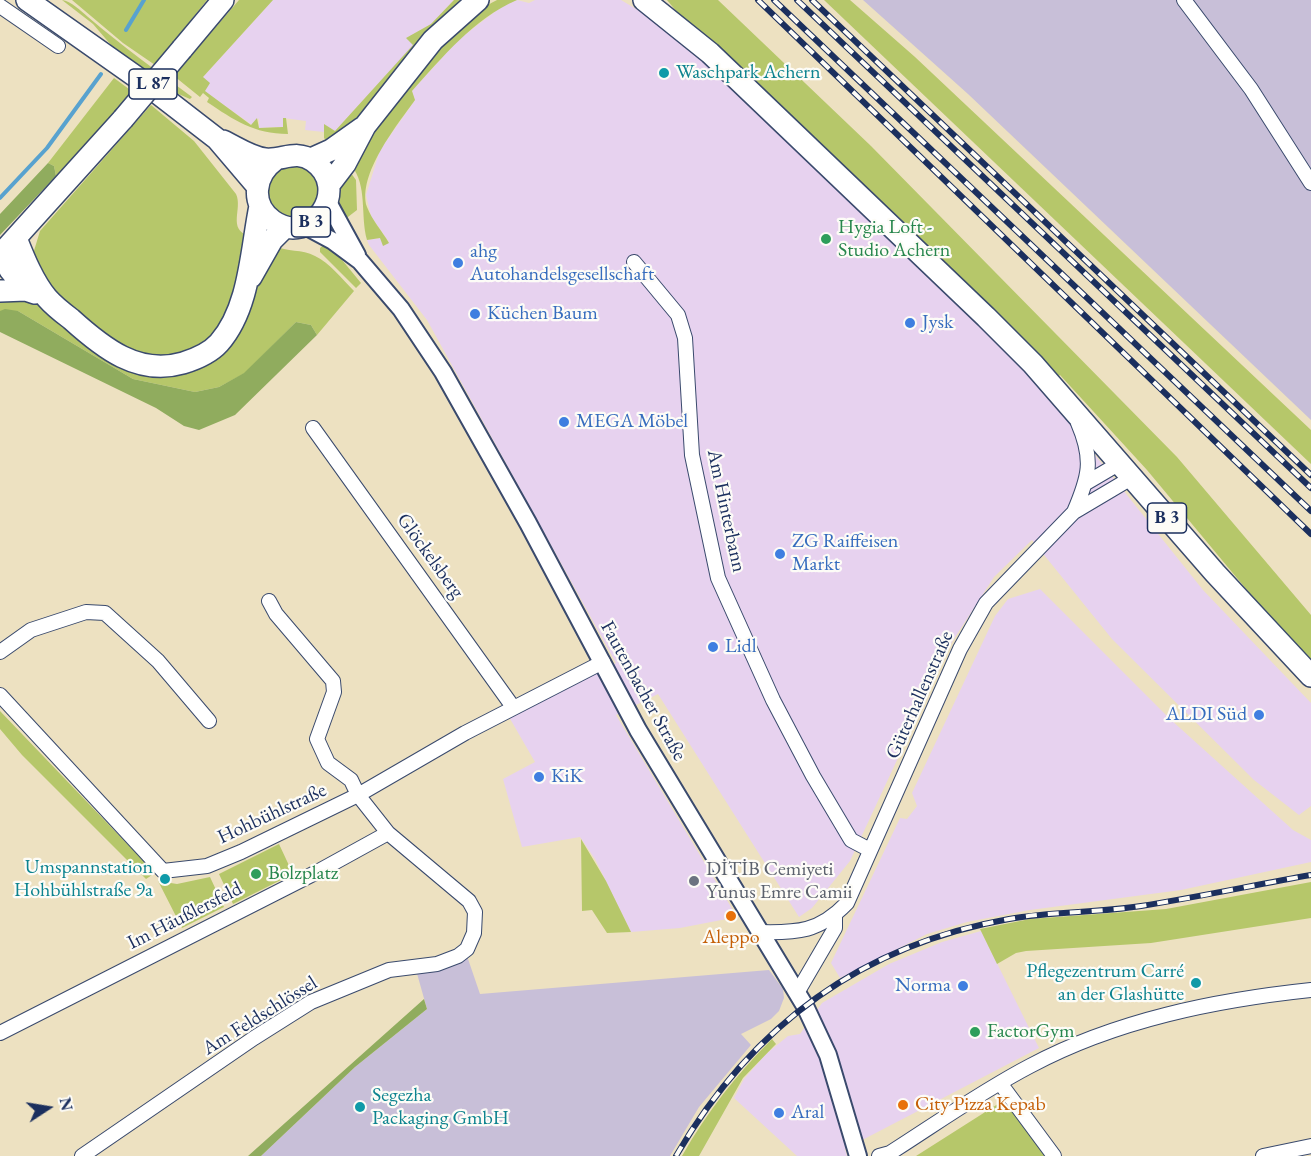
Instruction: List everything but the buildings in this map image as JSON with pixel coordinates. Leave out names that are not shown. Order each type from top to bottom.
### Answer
[{"type":"main road","name":"B 3","points":[[27,0],[44,8],[217,139],[250,155],[275,160],[293,154],[311,159],[326,175],[328,194]]},
{"type":"main road","name":"L 87","points":[[9,245],[123,119],[223,0]]},
{"type":"main road","name":"B 3","points":[[217,139],[258,196],[266,215],[295,226],[323,213],[328,194],[365,126],[433,40],[478,0]]},
{"type":"main road","name":"B 3","points":[[644,0],[710,53],[986,317],[1071,408],[1215,573],[1311,676]]},
{"type":"main road","name":"B 3","points":[[311,159],[331,150],[365,126]]},
{"type":"main road","points":[[248,283],[263,171],[275,160]]},
{"type":"main road","points":[[9,245],[24,258],[48,298],[83,330],[120,357],[134,363],[160,367],[200,357],[218,344],[233,322],[248,283],[272,240],[295,226]]},
{"type":"main road","points":[[9,245],[10,270],[26,290]]},
{"type":"main road","points":[[0,291],[26,290],[48,298]]},
{"type":"street","points":[[1184,0],[1251,89],[1311,183]]},
{"type":"street","points":[[0,6],[58,46]]},
{"type":"street","name":"Fautenbacher Straße","points":[[328,194],[360,261]]},
{"type":"street","name":"Fautenbacher Straße","points":[[295,226],[333,241],[360,261],[401,309],[443,372],[638,730],[797,993],[828,1054],[858,1156]]},
{"type":"street","name":"Am Hinterbann","points":[[634,262],[678,315],[685,338],[692,455],[718,578],[773,700],[813,776],[851,840],[870,850]]},
{"type":"street","name":"Güterhallenstraße","points":[[1071,408],[1087,445],[1089,457],[1086,483],[1074,512]]},
{"type":"street","name":"Glöckelsberg","points":[[313,428],[513,707]]},
{"type":"street","name":"Güterhallenstraße","points":[[759,932],[804,931],[835,915],[847,903],[960,649],[986,603],[1074,512],[1126,470]]},
{"type":"street","points":[[1086,483],[1126,470]]},
{"type":"street","name":"Am Feldschlössel","points":[[82,1156],[311,1002],[389,969],[450,961],[467,949],[474,933],[476,920],[469,901],[388,833],[358,795],[351,780],[328,763],[317,739],[334,692],[333,681],[276,614],[269,601]]},
{"type":"street","points":[[0,652],[31,630],[86,612],[105,613],[158,661],[209,721]]},
{"type":"street","name":"Hohbühlstraße","points":[[0,695],[163,871],[216,862],[358,795],[513,707],[603,662]]},
{"type":"street","name":"Im Häußlersfeld","points":[[0,1033],[319,871],[388,833]]},
{"type":"street","name":"Güterhallenstraße","points":[[797,993],[835,928],[835,915]]},
{"type":"street","points":[[879,1156],[891,1153],[1000,1083],[1073,1045],[1131,1025],[1248,997],[1311,990]]},
{"type":"street","points":[[1000,1083],[1054,1156]]},
{"type":"street","points":[[1263,1156],[1311,1146]]},
{"type":"shaded area","points":[[273,0],[454,0],[431,24],[407,38],[414,45],[335,131],[324,125],[324,132],[305,130],[306,121],[283,118],[283,127],[259,128],[259,118],[252,125],[204,91],[203,77]]},
{"type":"shaded area","points":[[517,0],[529,3],[535,0],[621,0],[680,35],[1027,370],[1203,590],[1311,703],[1311,806],[1299,815],[1254,780],[1112,639],[1032,540],[994,577],[952,642],[850,861],[812,908],[799,917],[658,694],[616,715],[737,917],[680,928],[631,932],[595,859],[580,837],[522,847],[503,779],[535,762],[509,717],[616,663],[427,320],[369,245],[367,240],[380,238],[389,242],[371,216],[366,195],[380,150],[415,100],[412,91],[458,40],[501,7]]},
{"type":"shaded area","points":[[863,0],[1311,0],[1311,420],[968,94]]},
{"type":"shaded area","points":[[1040,589],[1170,719],[1293,830],[1311,840],[1311,862],[1181,890],[1030,910],[967,922],[927,934],[840,978],[831,963],[900,818],[907,819],[917,806],[912,793],[995,616],[1008,599]]},
{"type":"shaded area","points":[[981,931],[1039,1048],[845,1149],[847,1156],[797,1156],[734,1098],[744,1079],[766,1054],[788,1036],[800,1034],[822,1003],[889,964],[942,942]]},
{"type":"shaded area","points":[[467,956],[480,994],[769,970],[783,989],[784,998],[779,1011],[771,1019],[741,1034],[751,1045],[699,1107],[670,1156],[261,1156],[355,1067],[427,1009],[416,970]]},
{"type":"green space","points":[[62,0],[76,7],[192,97],[190,99],[167,89],[117,52],[93,24]]},
{"type":"green space","points":[[72,0],[207,0],[155,65],[123,43]]},
{"type":"green space","points":[[239,0],[273,0],[203,77],[210,83],[205,91],[251,125],[257,118],[259,128],[283,127],[283,118],[286,118],[288,134],[265,132],[245,125],[207,102],[209,98],[203,93],[200,97],[174,76]]},
{"type":"green space","points":[[454,0],[464,0],[355,121],[330,145],[324,138],[324,124],[335,131],[413,45],[406,38],[431,24]]},
{"type":"green space","points":[[497,0],[517,0],[486,17],[473,28],[447,52],[412,91],[415,100],[380,151],[365,194],[369,212],[389,243],[383,246],[380,238],[367,240],[362,191],[351,165],[398,97],[435,51],[455,30]]},
{"type":"green space","points":[[667,0],[718,0],[871,146],[1177,457],[1311,615],[1311,667],[1147,470],[1060,375],[1057,378],[682,18]]},
{"type":"green space","points":[[824,0],[850,0],[915,57],[1311,430],[1311,464]]},
{"type":"green space","points":[[114,78],[133,92],[56,176],[54,166],[48,163]]},
{"type":"green space","points":[[151,105],[194,141],[236,194],[237,224],[242,233],[249,236],[227,318],[212,337],[195,349],[177,355],[148,357],[123,348],[84,320],[50,288],[33,254],[40,231]]},
{"type":"green space","points":[[48,163],[54,166],[56,176],[0,235],[0,214]]},
{"type":"green space","points":[[288,164],[298,164],[308,168],[316,176],[320,191],[316,206],[308,214],[298,218],[288,218],[278,214],[270,206],[266,196],[266,186],[270,176],[278,168]]},
{"type":"green space","points":[[348,169],[356,180],[357,210],[344,220],[340,206],[340,194]]},
{"type":"green space","points":[[325,244],[338,255],[361,283],[356,288],[320,252],[320,248]]},
{"type":"green space","points":[[274,246],[305,252],[320,259],[354,291],[317,335],[311,325],[296,322],[245,373],[219,387],[195,392],[133,379],[18,311],[0,311],[0,296],[32,300],[107,360],[128,371],[149,375],[196,368],[255,288]]},
{"type":"green space","points":[[5,309],[18,311],[133,379],[195,392],[219,387],[244,373],[296,322],[311,325],[317,335],[235,415],[199,430],[184,426],[156,408],[0,332],[0,311]]},
{"type":"green space","points":[[0,711],[155,873],[146,879],[22,755],[0,729]]},
{"type":"green space","points":[[581,839],[606,881],[631,932],[607,933],[592,910],[582,911]]},
{"type":"green space","name":"Bolzplatz","points":[[279,844],[293,874],[233,904],[219,874]]},
{"type":"green space","points":[[210,877],[224,907],[182,928],[158,881],[177,884]]},
{"type":"green space","points":[[1311,882],[1311,918],[1151,943],[1026,951],[1016,953],[997,964],[980,929],[1030,919],[1166,909]]},
{"type":"green space","points":[[424,999],[427,1009],[355,1067],[261,1156],[248,1156]]},
{"type":"green space","points":[[772,1039],[776,1044],[743,1078],[699,1156],[682,1156],[723,1094]]},
{"type":"green space","points":[[1001,1102],[1010,1108],[1045,1156],[916,1156]]},
{"type":"waterway","points":[[126,30],[144,0]]},
{"type":"waterway","points":[[0,198],[47,148],[101,74]]},
{"type":"railway","points":[[758,0],[1311,534]]},
{"type":"railway","points":[[774,0],[1311,511]]},
{"type":"railway","points":[[797,0],[1311,488]]},
{"type":"railway","points":[[812,0],[1311,475]]},
{"type":"railway","points":[[676,1156],[706,1110],[739,1068],[775,1031],[815,999],[858,971],[905,949],[955,931],[1009,919],[1141,906],[1311,875]]},
{"type":"place","name":"Waschpark Achern","points":[[664,73]]},
{"type":"place","name":"Hygia Loft - Studio Achern","points":[[826,239]]},
{"type":"place","name":"ahg Autohandelsgesellschaft","points":[[458,263]]},
{"type":"place","name":"Küchen Baum","points":[[475,314]]},
{"type":"place","name":"Jysk","points":[[910,323]]},
{"type":"place","name":"MEGA Möbel","points":[[564,422]]},
{"type":"place","name":"ZG Raiffeisen Markt","points":[[780,554]]},
{"type":"place","name":"Lidl","points":[[713,647]]},
{"type":"place","name":"ALDI Süd","points":[[1259,715]]},
{"type":"place","name":"KiK","points":[[539,777]]},
{"type":"place","name":"Bolzplatz","points":[[256,874]]},
{"type":"place","name":"Umspannstation Hohbühlstraße 9a","points":[[165,879]]},
{"type":"place","name":"DİTİB Cemiyeti Yunus Emre Camii","points":[[694,881]]},
{"type":"place","name":"Aleppo","points":[[731,916]]},
{"type":"place","name":"Pflegezentrum Carré an der Glashütte","points":[[1196,983]]},
{"type":"place","name":"Norma","points":[[963,986]]},
{"type":"place","name":"FactorGym","points":[[975,1032]]},
{"type":"place","name":"City Pizza Kepab","points":[[903,1105]]},
{"type":"place","name":"Segezha Packaging GmbH","points":[[360,1107]]},
{"type":"place","name":"Aral","points":[[779,1113]]}]
